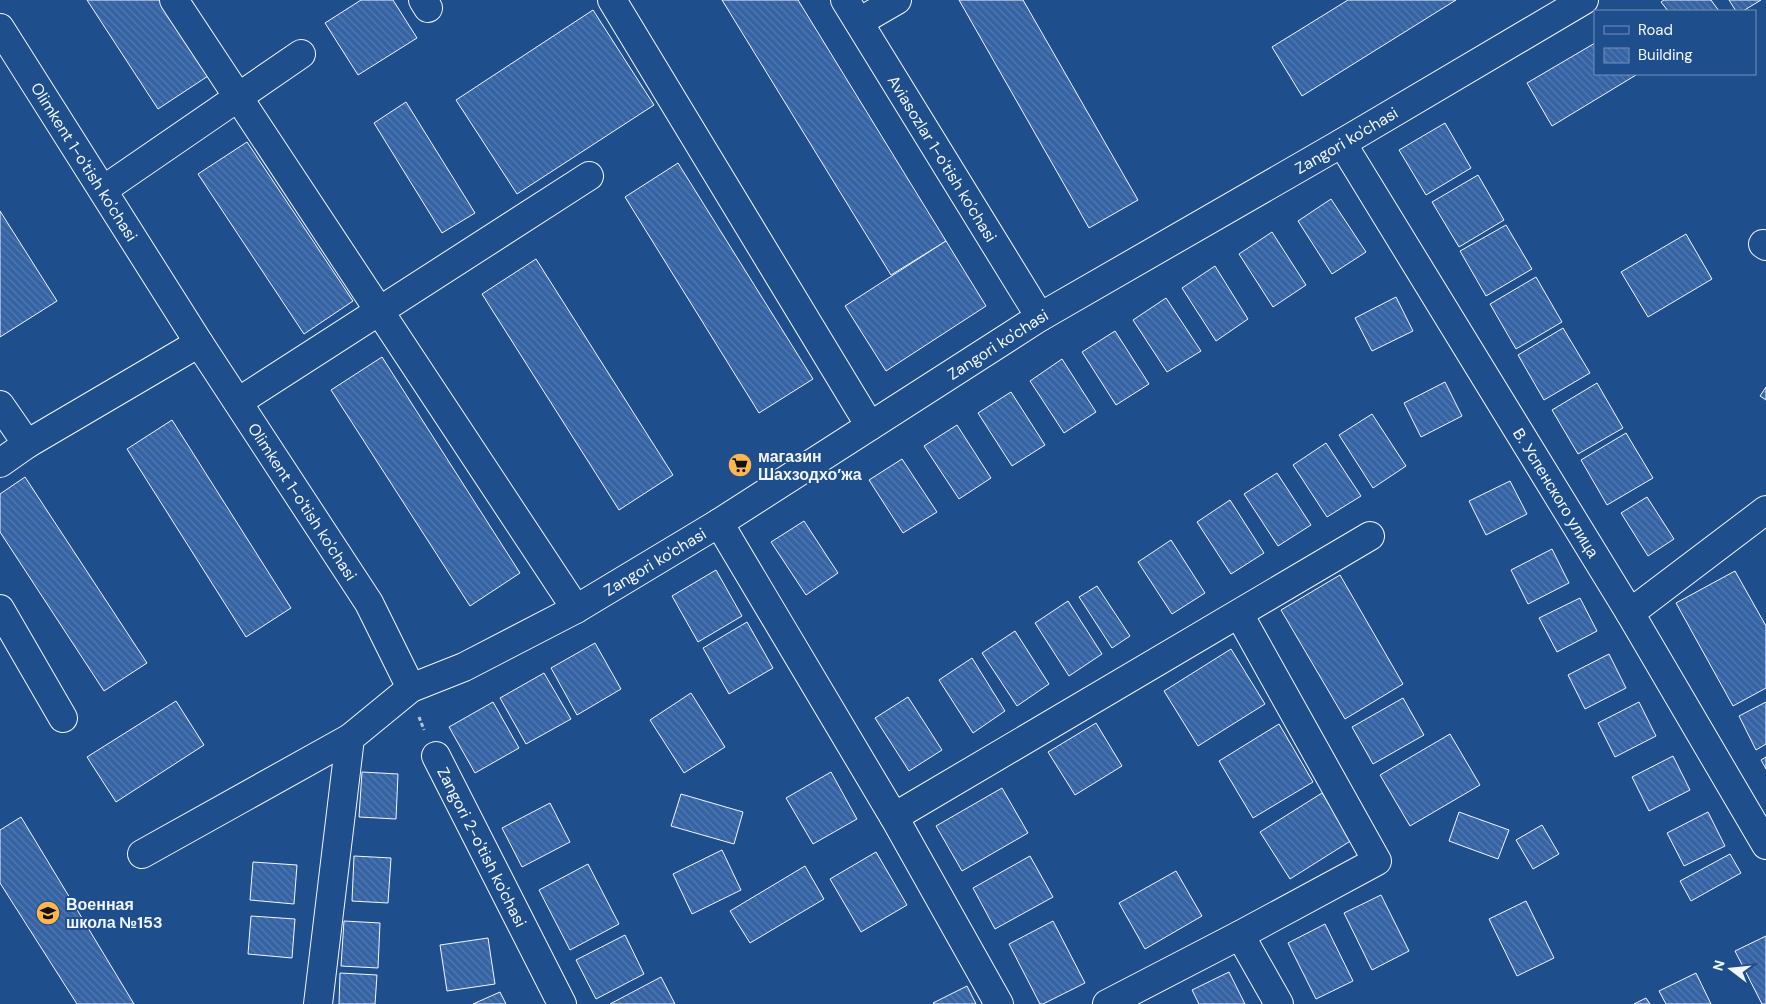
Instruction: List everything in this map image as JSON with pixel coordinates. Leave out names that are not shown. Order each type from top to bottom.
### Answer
[{"type":"street","points":[[174,0],[576,609]]},
{"type":"street","points":[[612,0],[870,426]]},
{"type":"street","points":[[852,11],[897,0]]},
{"type":"street","name":"Zangori ko'chasi","points":[[410,688],[464,667],[576,609],[719,524],[1040,316],[1342,143],[1584,0]]},
{"type":"street","name":"Aviasozlar 1-o'tish ko'chasi","points":[[852,11],[1040,316]]},
{"type":"street","name":"Olimkent 1-o'tish ko'chasi","points":[[0,28],[199,343],[369,602],[410,688]]},
{"type":"street","points":[[102,190],[301,54]]},
{"type":"street","name":"В. Успенского улица","points":[[1342,143],[1630,613],[1766,845]]},
{"type":"street","points":[[238,402],[589,176]]},
{"type":"street","points":[[0,463],[27,444],[199,343]]},
{"type":"street","points":[[0,405],[27,444]]},
{"type":"street","points":[[1630,613],[1766,510]]},
{"type":"street","points":[[719,524],[894,817],[999,1004]]},
{"type":"street","points":[[894,817],[1370,536]]},
{"type":"street","points":[[0,609],[63,718]]},
{"type":"street","points":[[1107,1004],[1240,936],[1377,861],[1239,614]]},
{"type":"street","points":[[142,854],[350,738],[410,688]]},
{"type":"street","points":[[318,1004],[350,738]]},
{"type":"street","name":"Zangori 2-o'tish ko'chasi","points":[[436,756],[562,1004]]},
{"type":"street","points":[[1240,936],[1279,1004]]},
{"type":"path","name":"Zangori 2-o'tish ko'chasi","points":[[410,688],[418,715],[436,756]]},
{"type":"building","points":[[87,0],[159,0],[208,76],[158,109]]},
{"type":"building","points":[[361,0],[393,0],[417,38],[358,75],[325,23]]},
{"type":"building","points":[[722,0],[798,0],[946,241],[891,275]]},
{"type":"building","points":[[959,0],[1023,0],[1138,200],[1089,228]]},
{"type":"building","points":[[1348,0],[1456,0],[1302,96],[1272,47]]},
{"type":"building","points":[[1664,0],[1711,0],[1718,10],[1667,10],[1661,2]]},
{"type":"building","points":[[1729,0],[1761,0],[1745,10],[1735,10]]},
{"type":"building","points":[[593,10],[654,105],[517,194],[456,100]]},
{"type":"building","points":[[1594,44],[1594,75],[1636,75],[1552,126],[1527,83]]},
{"type":"building","points":[[406,102],[475,213],[442,233],[374,123]]},
{"type":"building","points":[[1445,123],[1471,168],[1426,195],[1399,150]]},
{"type":"building","points":[[247,142],[353,301],[304,334],[198,174]]},
{"type":"building","points":[[678,163],[813,379],[759,413],[625,197]]},
{"type":"building","points":[[1478,175],[1504,220],[1459,247],[1432,202]]},
{"type":"building","points":[[1331,199],[1366,252],[1332,274],[1298,221]]},
{"type":"building","points":[[0,211],[57,301],[0,337]]},
{"type":"building","points":[[1506,225],[1532,269],[1486,296],[1460,251]]},
{"type":"building","points":[[1272,232],[1306,285],[1273,307],[1239,254]]},
{"type":"building","points":[[1686,234],[1712,279],[1648,317],[1621,272]]},
{"type":"building","points":[[946,241],[986,306],[886,371],[845,306]]},
{"type":"building","points":[[536,259],[673,475],[619,510],[482,294]]},
{"type":"building","points":[[1215,266],[1248,319],[1216,341],[1182,288]]},
{"type":"building","points":[[1536,277],[1562,322],[1516,349],[1490,304]]},
{"type":"building","points":[[1396,297],[1413,331],[1372,351],[1355,318]]},
{"type":"building","points":[[1166,298],[1201,351],[1167,372],[1133,320]]},
{"type":"building","points":[[1563,328],[1590,373],[1544,400],[1518,355]]},
{"type":"building","points":[[1115,331],[1149,384],[1116,405],[1082,352]]},
{"type":"building","points":[[382,357],[520,573],[470,606],[331,390]]},
{"type":"building","points":[[1062,359],[1096,412],[1064,433],[1030,381]]},
{"type":"building","points":[[1445,382],[1462,416],[1421,437],[1404,403]]},
{"type":"building","points":[[1597,383],[1623,428],[1578,454],[1552,410]]},
{"type":"building","points":[[1766,387],[1766,400],[1760,396]]},
{"type":"building","points":[[1011,392],[1045,445],[1012,466],[978,413]]},
{"type":"building","points":[[1372,414],[1406,466],[1373,488],[1339,435]]},
{"type":"building","points":[[172,420],[291,608],[246,637],[127,449]]},
{"type":"building","points":[[957,425],[991,478],[959,499],[924,446]]},
{"type":"building","points":[[1626,433],[1653,478],[1607,505],[1581,460]]},
{"type":"building","points":[[1326,443],[1361,496],[1327,517],[1293,465]]},
{"type":"building","points":[[902,459],[937,512],[903,533],[869,480]]},
{"type":"building","points":[[1277,473],[1311,525],[1278,546],[1244,494]]},
{"type":"building","points":[[25,477],[147,663],[104,691],[0,532],[0,494]]},
{"type":"building","points":[[1510,481],[1527,514],[1486,535],[1469,501]]},
{"type":"building","points":[[1647,497],[1674,539],[1648,556],[1621,513]]},
{"type":"building","points":[[1230,500],[1264,553],[1231,574],[1197,522]]},
{"type":"building","points":[[804,521],[838,573],[806,595],[771,542]]},
{"type":"building","points":[[1171,540],[1205,593],[1172,614],[1138,562]]},
{"type":"building","points":[[1552,549],[1569,583],[1528,604],[1511,570]]},
{"type":"building","points":[[716,570],[742,616],[698,642],[672,596]]},
{"type":"building","points":[[1735,571],[1766,626],[1766,688],[1733,706],[1676,603]]},
{"type":"building","points":[[1340,575],[1403,684],[1345,719],[1281,610]]},
{"type":"building","points":[[1097,586],[1130,636],[1112,648],[1079,597]]},
{"type":"building","points":[[1580,598],[1597,631],[1557,652],[1539,618]]},
{"type":"building","points":[[1068,601],[1102,654],[1069,676],[1035,623]]},
{"type":"building","points":[[747,622],[773,668],[729,694],[703,648]]},
{"type":"building","points":[[1015,631],[1049,684],[1017,706],[982,653]]},
{"type":"building","points":[[595,643],[621,689],[577,715],[551,668]]},
{"type":"building","points":[[1231,649],[1265,704],[1198,746],[1164,691]]},
{"type":"building","points":[[1609,654],[1626,688],[1585,709],[1568,675]]},
{"type":"building","points":[[972,658],[1005,711],[973,733],[939,680]]},
{"type":"building","points":[[544,673],[571,719],[526,744],[500,698]]},
{"type":"building","points":[[691,693],[725,747],[684,773],[650,720]]},
{"type":"building","points":[[908,697],[942,750],[909,771],[875,718]]},
{"type":"building","points":[[1403,698],[1424,735],[1373,764],[1352,727]]},
{"type":"building","points":[[176,701],[204,745],[116,802],[87,757]]},
{"type":"building","points":[[493,702],[519,748],[475,773],[449,727]]},
{"type":"building","points":[[1639,702],[1656,736],[1615,757],[1598,723]]},
{"type":"building","points":[[1766,702],[1766,744],[1756,750],[1739,716]]},
{"type":"building","points":[[1096,723],[1122,766],[1075,795],[1048,752]]},
{"type":"building","points":[[1279,724],[1313,782],[1253,818],[1219,761]]},
{"type":"building","points":[[1450,734],[1480,785],[1410,826],[1380,775]]},
{"type":"building","points":[[1673,756],[1690,790],[1649,811],[1632,777]]},
{"type":"building","points":[[1766,757],[1766,769],[1761,760]]},
{"type":"building","points":[[362,772],[398,774],[396,819],[359,817]]},
{"type":"building","points":[[831,772],[857,819],[813,844],[786,798]]},
{"type":"building","points":[[1002,788],[1028,833],[962,871],[936,826]]},
{"type":"building","points":[[1322,793],[1352,840],[1290,879],[1260,832]]},
{"type":"building","points":[[681,794],[743,812],[734,844],[671,826]]},
{"type":"building","points":[[550,803],[570,842],[522,867],[502,828]]},
{"type":"building","points":[[1459,812],[1509,830],[1498,859],[1449,841]]},
{"type":"building","points":[[1708,812],[1725,846],[1684,866],[1667,833]]},
{"type":"building","points":[[21,817],[134,1004],[77,1004],[0,883],[0,830]]},
{"type":"building","points":[[1542,825],[1559,854],[1533,869],[1516,840]]},
{"type":"building","points":[[722,850],[741,890],[692,914],[673,874]]},
{"type":"building","points":[[876,852],[907,905],[861,932],[830,879]]},
{"type":"building","points":[[1730,854],[1741,873],[1691,901],[1680,881]]},
{"type":"building","points":[[354,856],[391,858],[388,903],[352,901]]},
{"type":"building","points":[[1030,856],[1053,897],[995,929],[973,888]]},
{"type":"building","points":[[253,862],[297,865],[294,904],[250,900]]},
{"type":"building","points":[[588,864],[619,924],[570,950],[539,890]]},
{"type":"building","points":[[805,866],[824,899],[750,943],[730,911]]},
{"type":"building","points":[[1176,871],[1202,916],[1145,949],[1119,903]]},
{"type":"building","points":[[1381,895],[1409,951],[1372,970],[1344,913]]},
{"type":"building","points":[[1526,901],[1554,958],[1517,976],[1489,919]]},
{"type":"building","points":[[251,916],[295,919],[292,958],[248,954]]},
{"type":"building","points":[[344,921],[380,923],[378,968],[341,966]]},
{"type":"building","points":[[1053,921],[1085,983],[1040,1004],[1009,944]]},
{"type":"building","points":[[1325,924],[1353,981],[1316,999],[1288,943]]},
{"type":"building","points":[[625,935],[644,974],[596,999],[576,960]]},
{"type":"building","points":[[1766,936],[1766,1004],[1762,1004],[1735,951]]},
{"type":"building","points":[[488,938],[495,984],[447,991],[440,945]]},
{"type":"building","points":[[1229,972],[1245,1004],[1199,1004],[1192,990]]},
{"type":"building","points":[[340,973],[377,975],[375,1004],[339,1004]]},
{"type":"building","points":[[1696,973],[1711,1004],[1666,1004],[1659,991]]},
{"type":"building","points":[[661,977],[675,1004],[610,1004]]},
{"type":"building","points":[[967,986],[976,1004],[933,1003]]},
{"type":"building","points":[[500,992],[506,1004],[473,1004]]},
{"type":"building","points":[[1646,998],[1650,1004],[1634,1004]]},
{"type":"place","name":"магазин Шахзодхо’жа","points":[[740,465]]},
{"type":"place","name":"Военная школа №153","points":[[48,913]]}]
